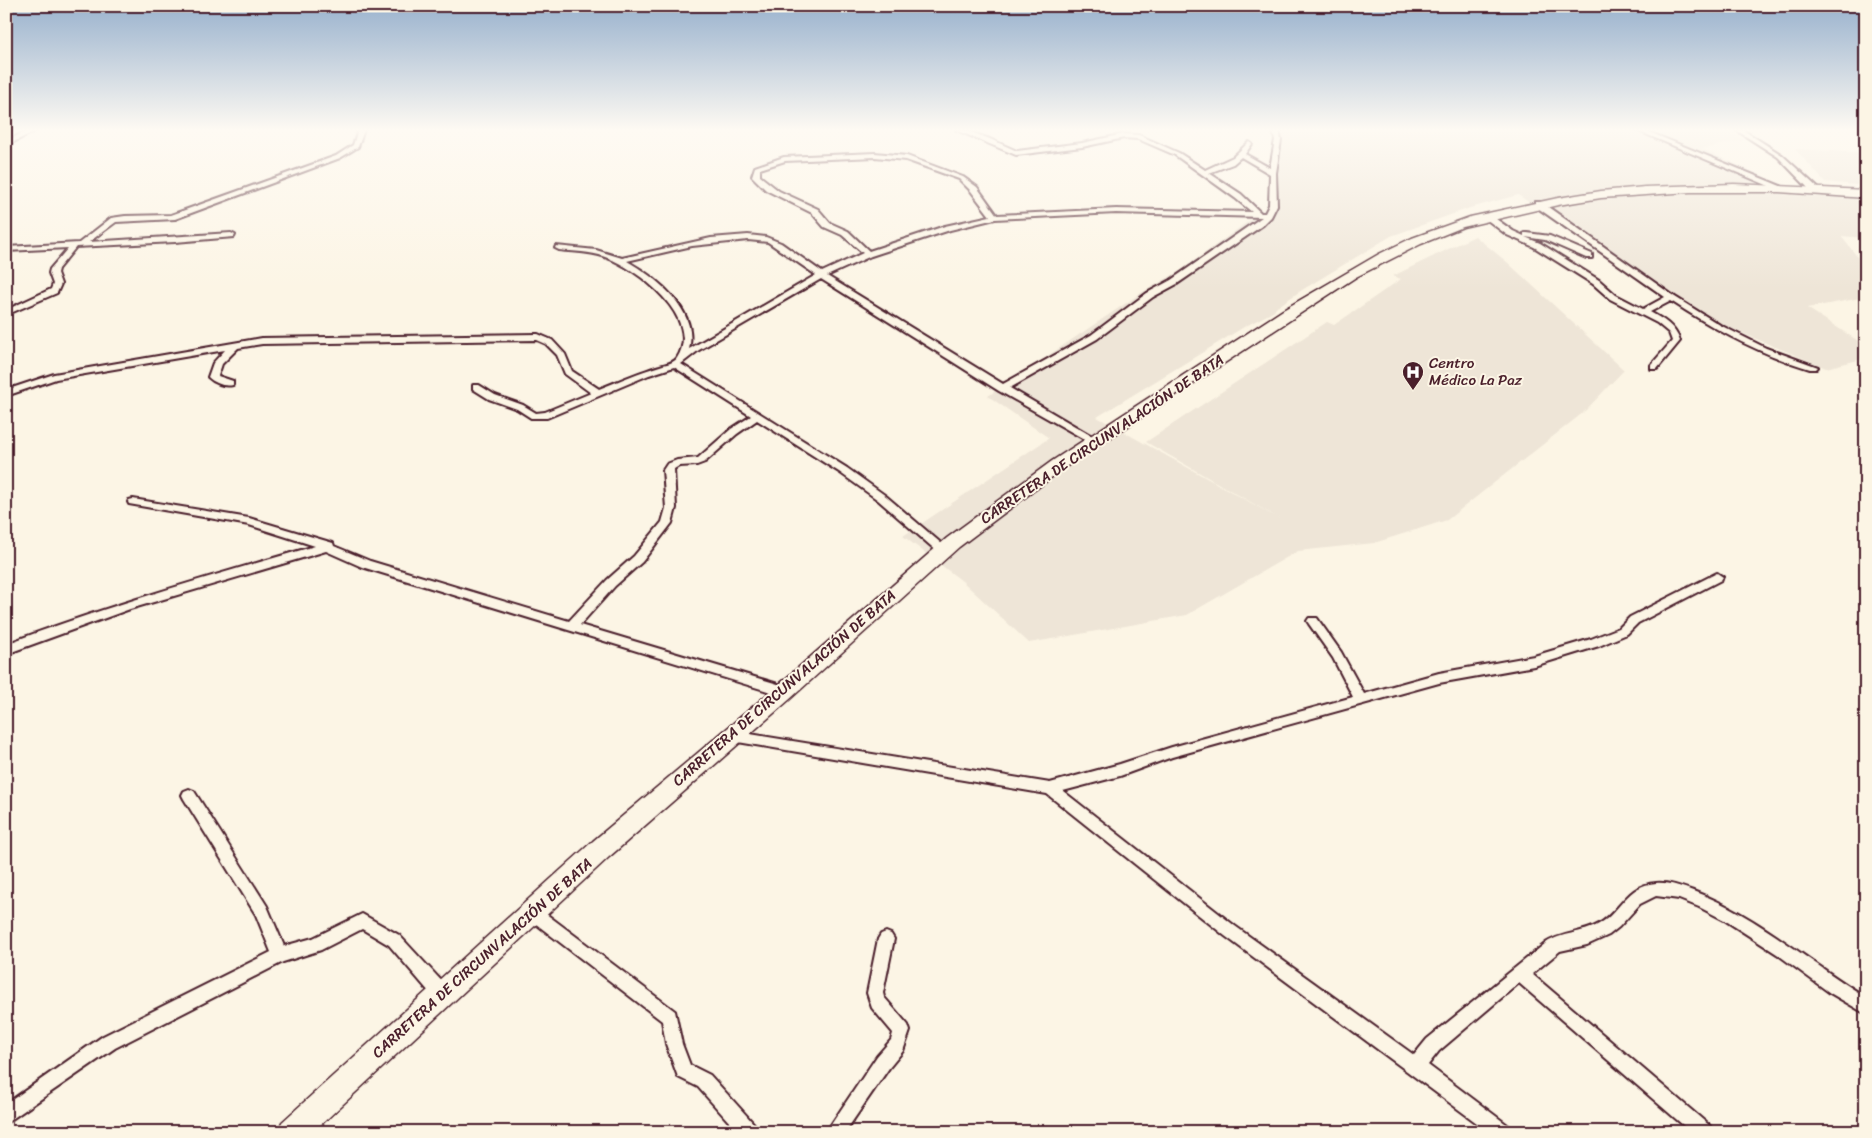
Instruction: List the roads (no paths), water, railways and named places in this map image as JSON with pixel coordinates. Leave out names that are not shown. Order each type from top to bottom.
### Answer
[{"type":"main road","name":"CARRETERA DE CIRCUNVALACIÓN DE BATA","points":[[292,1132],[609,841],[784,691],[943,550],[1014,495],[1094,441],[1231,352],[1284,314],[1374,260],[1454,225],[1486,216],[1538,204],[1634,191],[1784,189],[1866,194]]},
{"type":"street","points":[[6,314],[54,291],[58,287],[58,282],[53,273],[54,269],[78,244],[114,220],[172,217],[266,183]]},
{"type":"street","points":[[763,183],[777,194],[799,201],[816,212],[830,227],[845,233],[868,254]]},
{"type":"street","points":[[967,183],[974,189],[995,217]]},
{"type":"street","points":[[1221,183],[1264,215]]},
{"type":"street","points":[[1002,389],[1094,337],[1150,295],[1174,282],[1260,224],[1264,215],[1273,205],[1273,183]]},
{"type":"street","points":[[1770,183],[1784,189]]},
{"type":"street","points":[[1809,183],[1816,190]]},
{"type":"street","points":[[1538,204],[1670,298],[1756,348],[1788,361],[1812,367]]},
{"type":"street","points":[[476,387],[492,397],[520,407],[538,417],[678,362],[709,340],[822,276],[868,254],[921,235],[995,217],[1116,211],[1264,215]]},
{"type":"street","points":[[1486,216],[1596,282],[1613,297],[1660,320],[1667,326],[1673,332],[1676,342],[1654,367]]},
{"type":"street","points":[[1510,232],[1547,238],[1590,256]]},
{"type":"street","points":[[6,249],[78,244],[143,243],[231,235]]},
{"type":"street","points":[[620,261],[671,248],[712,241],[737,238],[768,239],[822,276],[1002,389],[1094,441]]},
{"type":"street","points":[[558,248],[606,255],[620,261],[655,285],[679,310],[686,326],[687,337],[678,362]]},
{"type":"street","points":[[1644,312],[1670,298]]},
{"type":"street","points":[[6,392],[54,377],[262,341],[538,337],[549,342],[561,354],[568,372],[598,393]]},
{"type":"street","points":[[230,383],[219,381],[213,377],[213,372],[217,365],[237,344]]},
{"type":"street","points":[[678,362],[757,416],[851,475],[882,498],[943,550]]},
{"type":"street","points":[[570,627],[611,583],[638,559],[667,523],[672,508],[668,470],[670,466],[697,462],[705,458],[732,433],[757,416]]},
{"type":"street","points":[[134,502],[233,518],[279,529],[329,546],[366,564],[784,691]]},
{"type":"street","points":[[6,649],[43,634],[188,587],[329,546]]},
{"type":"street","points":[[732,736],[1050,789],[1120,770],[1172,752],[1439,678],[1534,661],[1596,643],[1623,631],[1634,620],[1717,577]]},
{"type":"street","points":[[1313,621],[1337,655],[1361,700]]},
{"type":"street","points":[[1050,789],[1230,931],[1416,1066],[1503,1132]]},
{"type":"street","points":[[188,795],[262,911],[280,955]]},
{"type":"street","points":[[1416,1066],[1433,1046],[1519,973],[1530,969],[1550,948],[1560,943],[1587,938],[1606,928],[1639,894],[1654,890],[1662,890],[1701,900],[1773,941],[1832,985],[1866,1006]]},
{"type":"street","points":[[532,912],[668,1017],[674,1044],[684,1071],[704,1081],[750,1132]]},
{"type":"street","points":[[6,1114],[109,1042],[280,955],[316,945],[362,921],[394,940],[442,994]]},
{"type":"street","points":[[835,1132],[883,1062],[897,1045],[902,1030],[878,1002],[875,993],[886,940]]},
{"type":"street","points":[[1519,973],[1704,1132]]},
{"type":"place","name":"Centro Médico La Paz","points":[[1413,391]]}]
